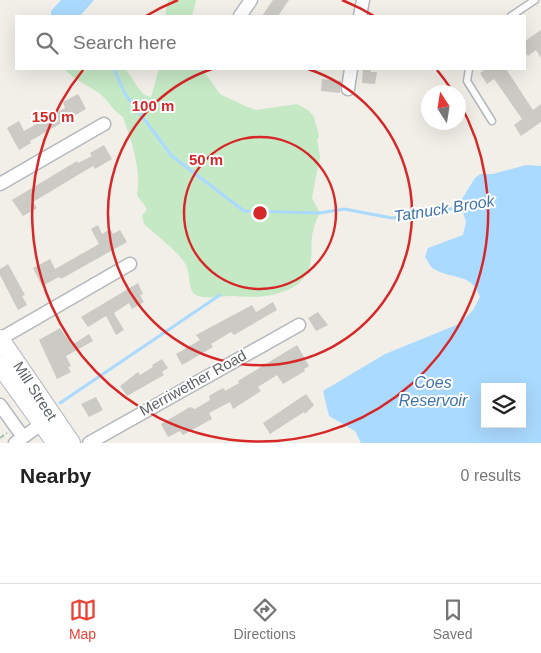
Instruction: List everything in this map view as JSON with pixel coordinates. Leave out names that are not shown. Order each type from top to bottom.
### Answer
[{"type":"main road","name":"Mill Street","points":[[0,339],[46,420],[56,443]]},
{"type":"main road","name":"Mill Street","points":[[0,365],[46,420],[71,443]]},
{"type":"street","points":[[241,15],[251,0]]},
{"type":"street","points":[[360,15],[363,0]]},
{"type":"street","points":[[348,89],[351,70]]},
{"type":"street","points":[[0,184],[104,124]]},
{"type":"street","points":[[0,339],[130,264]]},
{"type":"street","name":"Merriwether Road","points":[[89,443],[299,325]]},
{"type":"street","points":[[0,405],[19,440],[46,420]]},
{"type":"lane","points":[[512,15],[535,0]]},
{"type":"lane","points":[[469,70],[467,81],[492,121]]},
{"type":"green space","points":[[168,0],[196,0],[192,15],[165,15]]},
{"type":"green space","points":[[65,70],[126,70],[140,90],[151,97],[159,70],[203,70],[220,94],[245,106],[256,110],[297,104],[308,110],[314,117],[319,136],[317,140],[320,157],[312,198],[320,213],[313,229],[311,261],[306,275],[289,289],[268,296],[209,297],[194,294],[190,287],[186,265],[183,260],[144,224],[142,216],[147,209],[137,195],[137,165],[123,117],[100,94]]},
{"type":"water","points":[[61,0],[94,0],[81,15],[51,15],[51,11]]},
{"type":"water","name":"Coes Reservoir","points":[[526,165],[541,166],[541,443],[361,443],[355,431],[329,416],[323,391],[385,354],[459,324],[473,310],[480,297],[472,284],[466,280],[434,269],[425,257],[428,248],[463,235],[466,222],[460,202],[475,178],[480,174],[493,174]]},
{"type":"building","points":[[273,0],[289,0],[279,15],[263,15]]},
{"type":"building","points":[[541,30],[541,58],[536,50],[528,56],[526,53],[526,40]]},
{"type":"building","points":[[363,70],[377,72],[375,84],[362,83]]},
{"type":"building","points":[[484,70],[507,70],[533,110],[541,104],[541,122],[521,136],[514,125],[522,119],[494,79],[487,84],[480,73]]},
{"type":"building","points":[[322,79],[341,81],[340,93],[321,91]]},
{"type":"building","points":[[78,94],[86,109],[30,141],[31,143],[19,150],[7,128],[19,121],[24,131],[65,108],[63,102]]},
{"type":"building","points":[[104,145],[112,159],[95,169],[93,166],[33,202],[37,208],[23,216],[12,200],[77,161],[78,163],[92,156],[90,153]]},
{"type":"building","points":[[98,225],[102,234],[110,229],[113,234],[120,230],[127,242],[61,279],[59,277],[42,286],[33,268],[50,259],[55,269],[99,244],[91,229]]},
{"type":"building","points":[[8,264],[25,295],[22,296],[27,305],[18,310],[0,275],[0,269]]},
{"type":"building","points":[[138,283],[143,294],[140,295],[144,302],[132,309],[129,303],[114,313],[124,330],[116,335],[106,316],[88,327],[81,317]]},
{"type":"building","points":[[273,302],[277,310],[234,335],[231,332],[211,344],[213,347],[182,365],[176,354],[200,340],[196,335],[252,305],[256,312]]},
{"type":"building","points":[[318,312],[328,325],[316,331],[308,318]]},
{"type":"building","points":[[60,328],[72,345],[89,334],[93,341],[66,356],[71,366],[68,367],[71,372],[57,379],[39,340]]},
{"type":"building","points":[[297,345],[309,366],[304,369],[305,371],[283,384],[277,375],[258,387],[261,391],[233,409],[230,402],[209,413],[212,419],[183,435],[180,431],[168,437],[161,424],[190,407],[195,409],[210,400],[209,396],[224,388],[225,391],[239,383],[238,381]]},
{"type":"building","points":[[162,359],[168,368],[162,372],[164,375],[127,396],[120,386],[138,372],[140,375]]},
{"type":"building","points":[[306,394],[314,405],[305,414],[304,412],[270,434],[263,423]]},
{"type":"building","points":[[96,397],[103,410],[89,417],[81,404]]},
{"type":"waterway","name":"Tatnuck Brook","points":[[114,70],[125,94],[172,156],[244,211],[320,213],[344,209],[392,218],[464,207]]},
{"type":"waterway","points":[[60,403],[220,295]]}]
